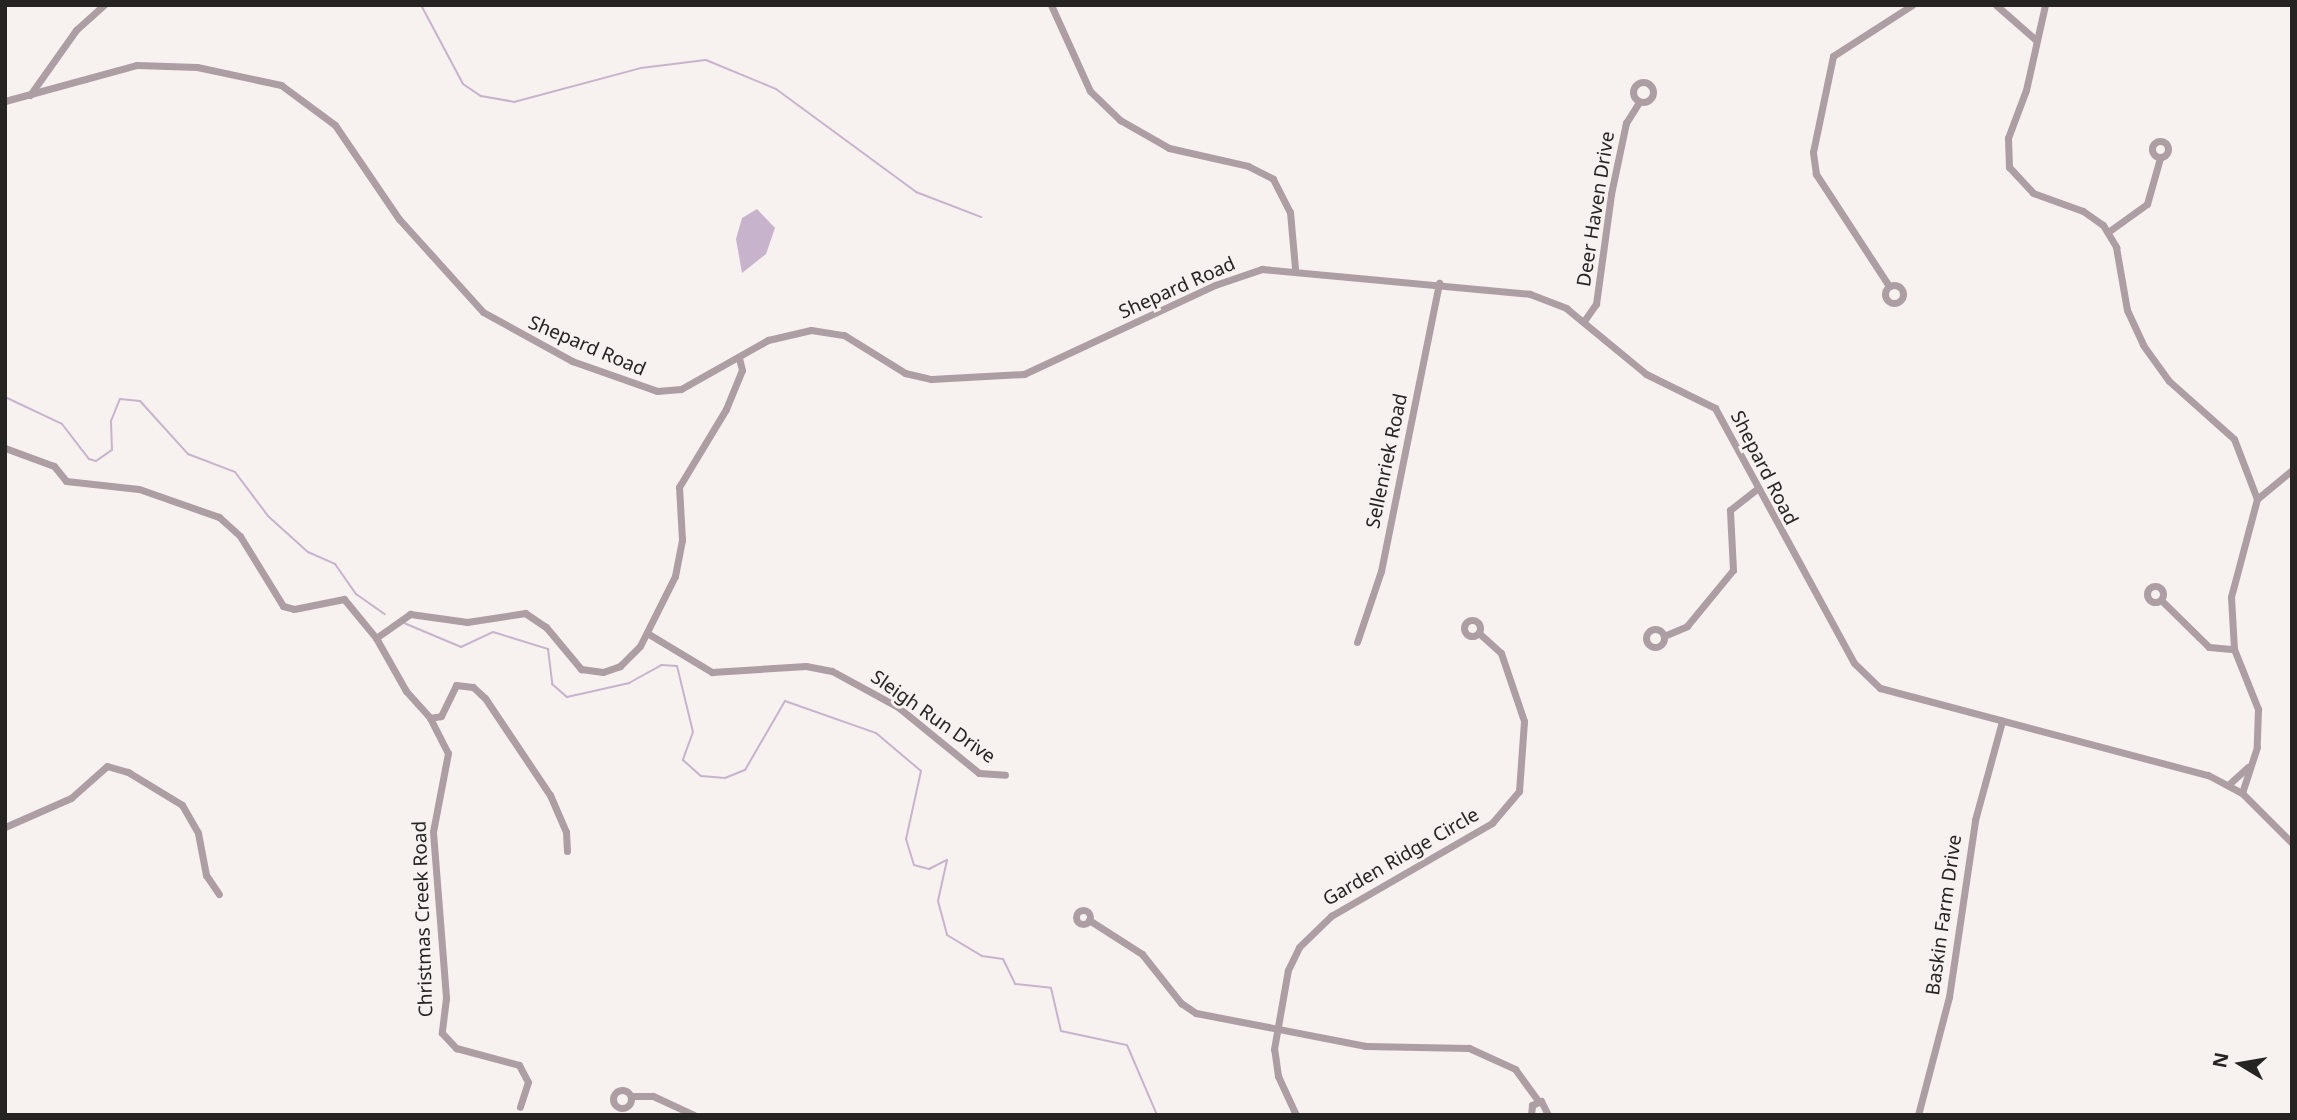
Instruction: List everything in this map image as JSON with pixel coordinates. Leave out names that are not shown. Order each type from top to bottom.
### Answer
[{"type":"street","points":[[30,95],[76,30],[104,5]]},
{"type":"street","points":[[1051,5],[1090,91],[1121,120],[1170,148],[1248,166],[1273,179],[1290,212],[1295,268]]},
{"type":"street","points":[[1889,286],[1816,174],[1813,152],[1833,56],[1912,5]]},
{"type":"street","points":[[1996,5],[2036,40]]},
{"type":"street","points":[[2045,5],[2008,138],[2009,167],[2033,193],[2083,211],[2108,232],[2120,259],[2127,310],[2143,345],[2169,381],[2234,439],[2256,499],[2231,597],[2234,649],[2258,709],[2257,747],[2242,793]]},
{"type":"street","name":"Shepard Road","points":[[5,101],[137,65],[197,67],[281,85],[335,125],[399,219],[494,320],[572,361],[657,391],[681,389],[779,336],[828,330],[905,373],[952,381],[1005,377],[1058,361],[1227,280],[1261,270],[1295,268],[1530,294],[1584,321],[1629,363],[1715,408],[1757,489],[1866,677],[1904,698],[2167,762],[2228,785],[2242,793],[2292,843]]},
{"type":"street","name":"Deer Haven Drive","points":[[1584,321],[1596,304],[1618,159],[1626,123],[1639,102]]},
{"type":"street","points":[[2108,232],[2147,204],[2160,158]]},
{"type":"street","name":"Sellenriek Road","points":[[1356,642],[1381,571],[1439,283]]},
{"type":"street","points":[[376,638],[410,614],[467,622],[525,612],[547,627],[581,668],[603,672],[631,656],[647,633],[680,558],[679,487],[726,410],[742,370],[738,358]]},
{"type":"street","name":"Christmas Creek Road","points":[[5,448],[54,466],[66,481],[139,489],[219,517],[246,545],[283,606],[344,598],[376,638],[407,691],[430,718],[447,753],[433,832],[446,998],[442,1033],[456,1048],[519,1065],[528,1082],[520,1107]]},
{"type":"street","points":[[2256,499],[2292,470]]},
{"type":"street","points":[[1664,636],[1687,626],[1733,570],[1730,510],[1757,489]]},
{"type":"street","points":[[2161,600],[2209,648],[2234,649]]},
{"type":"street","name":"Sleigh Run Drive","points":[[647,633],[712,672],[806,666],[832,671],[898,708],[979,773],[1005,775]]},
{"type":"street","name":"Garden Ridge Circle","points":[[1296,1115],[1278,1076],[1276,1029],[1293,957],[1316,927],[1492,823],[1517,798],[1524,774],[1524,721],[1501,653],[1479,633]]},
{"type":"street","points":[[430,718],[441,716],[456,685],[472,687],[485,698],[550,795],[566,832],[567,851]]},
{"type":"street","name":"Baskin Farm Drive","points":[[1918,1115],[1949,997],[1975,820],[2002,721]]},
{"type":"street","points":[[5,827],[71,798],[107,766],[118,769],[143,778],[182,805],[198,833],[206,875],[219,894]]},
{"type":"street","points":[[2228,785],[2249,767]]},
{"type":"street","points":[[1089,920],[1142,954],[1191,1010],[1366,1046],[1480,1051],[1515,1069],[1538,1101],[1546,1104],[1548,1115]]},
{"type":"street","points":[[631,1096],[653,1096],[694,1115]]},
{"type":"street","points":[[1531,1115],[1538,1101]]},
{"type":"shaded area","points":[[757,209],[775,228],[766,254],[742,273],[736,239],[742,218]]},
{"type":"waterway","points":[[421,5],[463,84],[481,96],[514,102],[641,68],[706,60],[776,89],[916,192],[981,217]]},
{"type":"waterway","points":[[5,397],[62,424],[89,459],[96,461],[112,450],[111,421],[120,399],[140,401],[188,454],[235,472],[268,516],[308,552],[335,564],[356,594],[385,614]]},
{"type":"waterway","points":[[404,623],[461,647],[493,632],[548,649],[552,684],[567,697],[629,683],[661,665],[677,666],[693,732],[683,760],[701,776],[725,778],[745,770],[785,701],[876,733],[921,771],[906,839],[914,865],[929,869],[947,860],[938,901],[947,935],[982,956],[1003,959],[1015,984],[1051,988],[1061,1031],[1127,1045],[1157,1115]]}]
